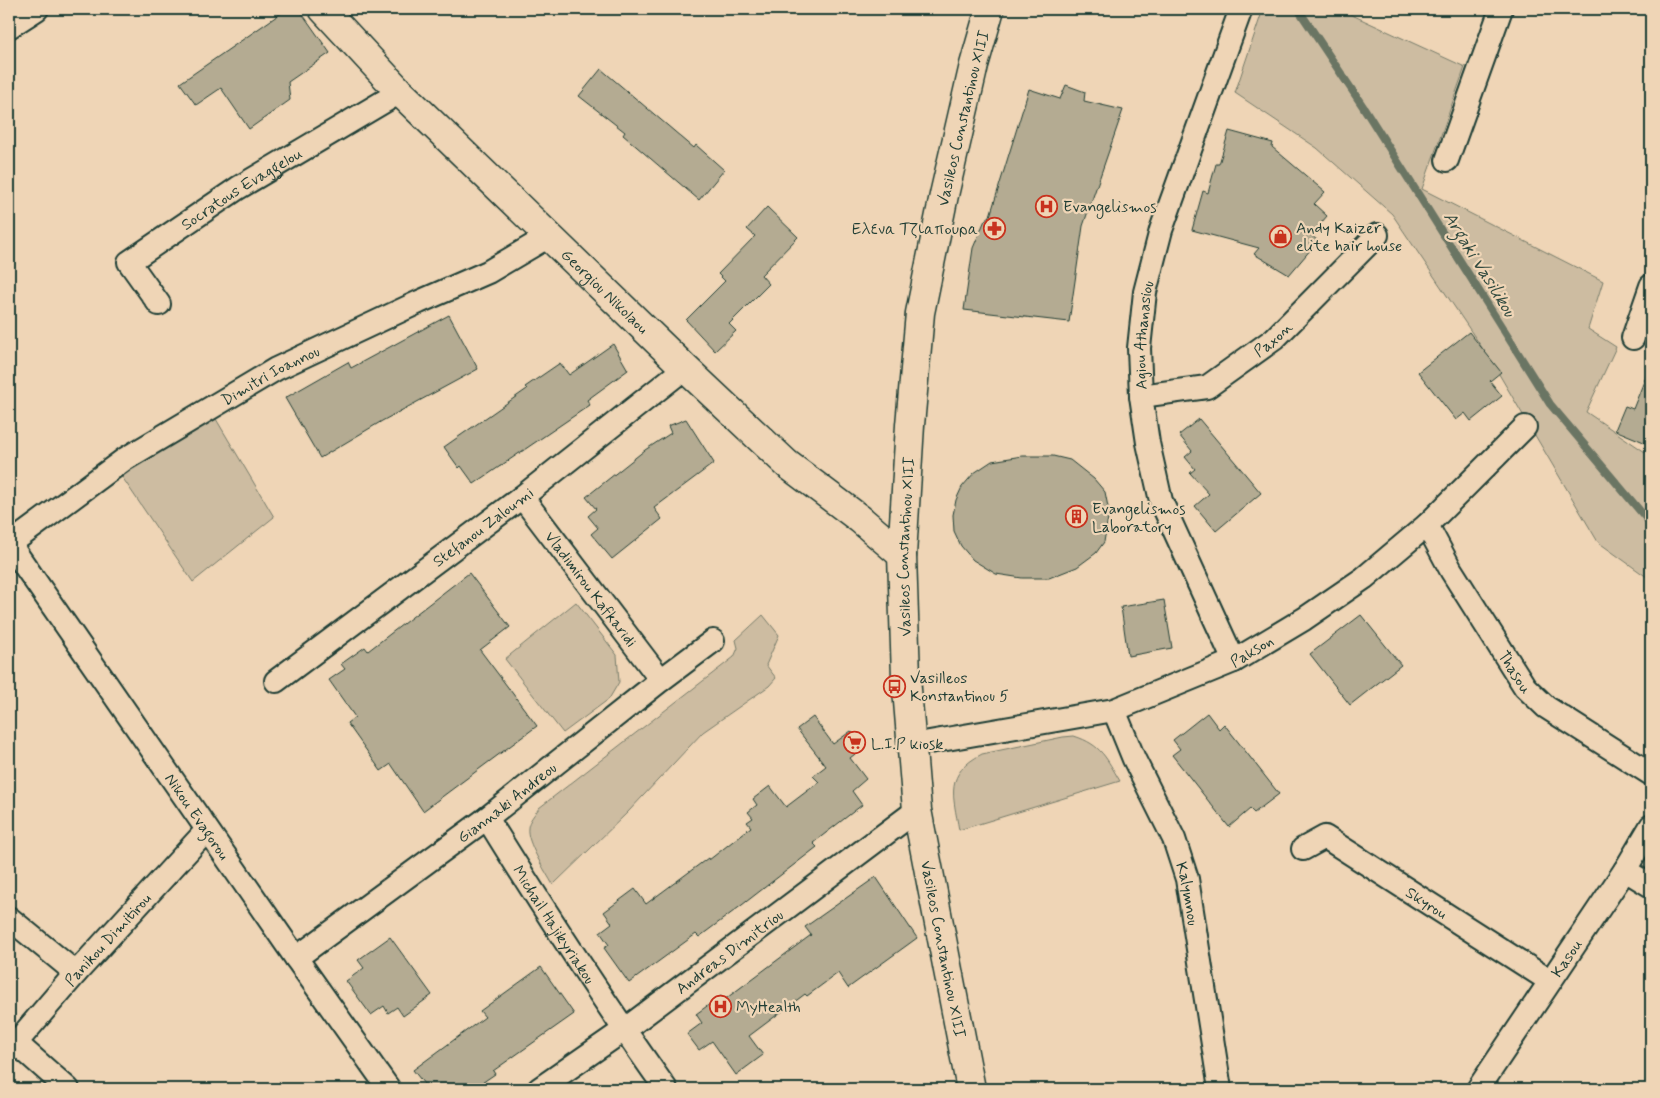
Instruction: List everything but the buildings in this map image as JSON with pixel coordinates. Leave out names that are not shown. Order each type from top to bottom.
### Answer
[{"type":"street","points":[[9,27],[37,9]]},
{"type":"street","name":"Georgiou Nikolaou","points":[[323,9],[400,92],[684,368],[787,464],[860,519],[902,555]]},
{"type":"street","name":"Vasileos Constantinou XIII","points":[[971,1089],[917,810],[906,677],[902,555],[910,426],[920,313],[944,195],[974,65],[990,9]]},
{"type":"street","points":[[1448,160],[1501,9]]},
{"type":"street","name":"Agiou Athanasiou","points":[[1234,661],[1161,501],[1148,443],[1141,396],[1139,348],[1145,292],[1161,230],[1238,10]]},
{"type":"street","name":"Socratous Evaggelou","points":[[159,304],[129,262],[238,188],[400,92]]},
{"type":"street","name":"Paxon","points":[[1141,396],[1207,386],[1274,339],[1377,235]]},
{"type":"street","name":"Dimitri Ioannou","points":[[9,543],[125,459],[276,368],[488,272],[549,236]]},
{"type":"street","points":[[1633,338],[1651,286]]},
{"type":"street","name":"Stefanou Zaloumi","points":[[276,681],[522,497],[684,368]]},
{"type":"street","name":"Pakson","points":[[912,745],[1114,710],[1234,661],[1304,619],[1364,578],[1427,525],[1525,427]]},
{"type":"street","name":"Vladimirou Kafkaridi","points":[[522,497],[661,680]]},
{"type":"street","name":"Thasou","points":[[1427,525],[1451,570],[1526,687],[1546,707],[1651,774]]},
{"type":"street","name":"Nikou Evagorou","points":[[9,543],[296,958],[389,1089]]},
{"type":"street","name":"Giannaki Andreou","points":[[296,958],[487,818],[713,641]]},
{"type":"street","name":"Kalymnou","points":[[1114,710],[1134,759],[1174,839],[1187,879],[1220,1089]]},
{"type":"street","name":"Andreas Dimitriou","points":[[539,1089],[624,1030],[917,810]]},
{"type":"street","name":"Michail Hajikyriakou","points":[[487,818],[545,911],[624,1030],[666,1089]]},
{"type":"street","name":"Kasou","points":[[1478,1089],[1625,870],[1651,826]]},
{"type":"street","name":"Panikou Dimitirou","points":[[13,1047],[76,973],[207,830]]},
{"type":"street","name":"Skyrou","points":[[1303,849],[1325,837],[1550,980]]},
{"type":"street","points":[[1625,870],[1651,886]]},
{"type":"street","points":[[9,918],[76,973]]},
{"type":"street","points":[[13,1047],[68,1089]]},
{"type":"shaded area","points":[[1263,9],[1339,9],[1465,67],[1422,189],[1603,281],[1588,329],[1616,347],[1586,412],[1651,456],[1651,580],[1598,542],[1493,364],[1392,214],[1317,148],[1235,93]]},
{"type":"shaded area","points":[[216,419],[274,517],[193,582],[118,471]]},
{"type":"shaded area","points":[[576,602],[617,655],[619,682],[609,699],[563,733],[505,659]]},
{"type":"shaded area","points":[[763,615],[779,635],[766,665],[776,678],[769,686],[703,732],[628,812],[553,885],[533,849],[528,834],[529,823],[539,808],[734,657],[738,648],[736,640]]},
{"type":"shaded area","points":[[1074,736],[1097,748],[1107,759],[1120,781],[959,830],[954,786],[956,778],[962,769],[970,762],[982,754]]},
{"type":"waterway","name":"Argaki Vasilikou","points":[[1298,9],[1364,108],[1550,404],[1651,524]]},
{"type":"place","name":"Evangelismos","points":[[1047,206]]},
{"type":"place","name":"Ελενα Τζιαπουρα","points":[[994,228]]},
{"type":"place","name":"Andy Kaizer elite hair house","points":[[1280,236]]},
{"type":"place","name":"Evangelismos Laboratory","points":[[1076,517]]},
{"type":"place","name":"Vasilleos Konstantinou 5","points":[[894,686]]},
{"type":"place","name":"L.I.P kiosk","points":[[855,743]]},
{"type":"place","name":"MyHealth","points":[[720,1006]]}]
